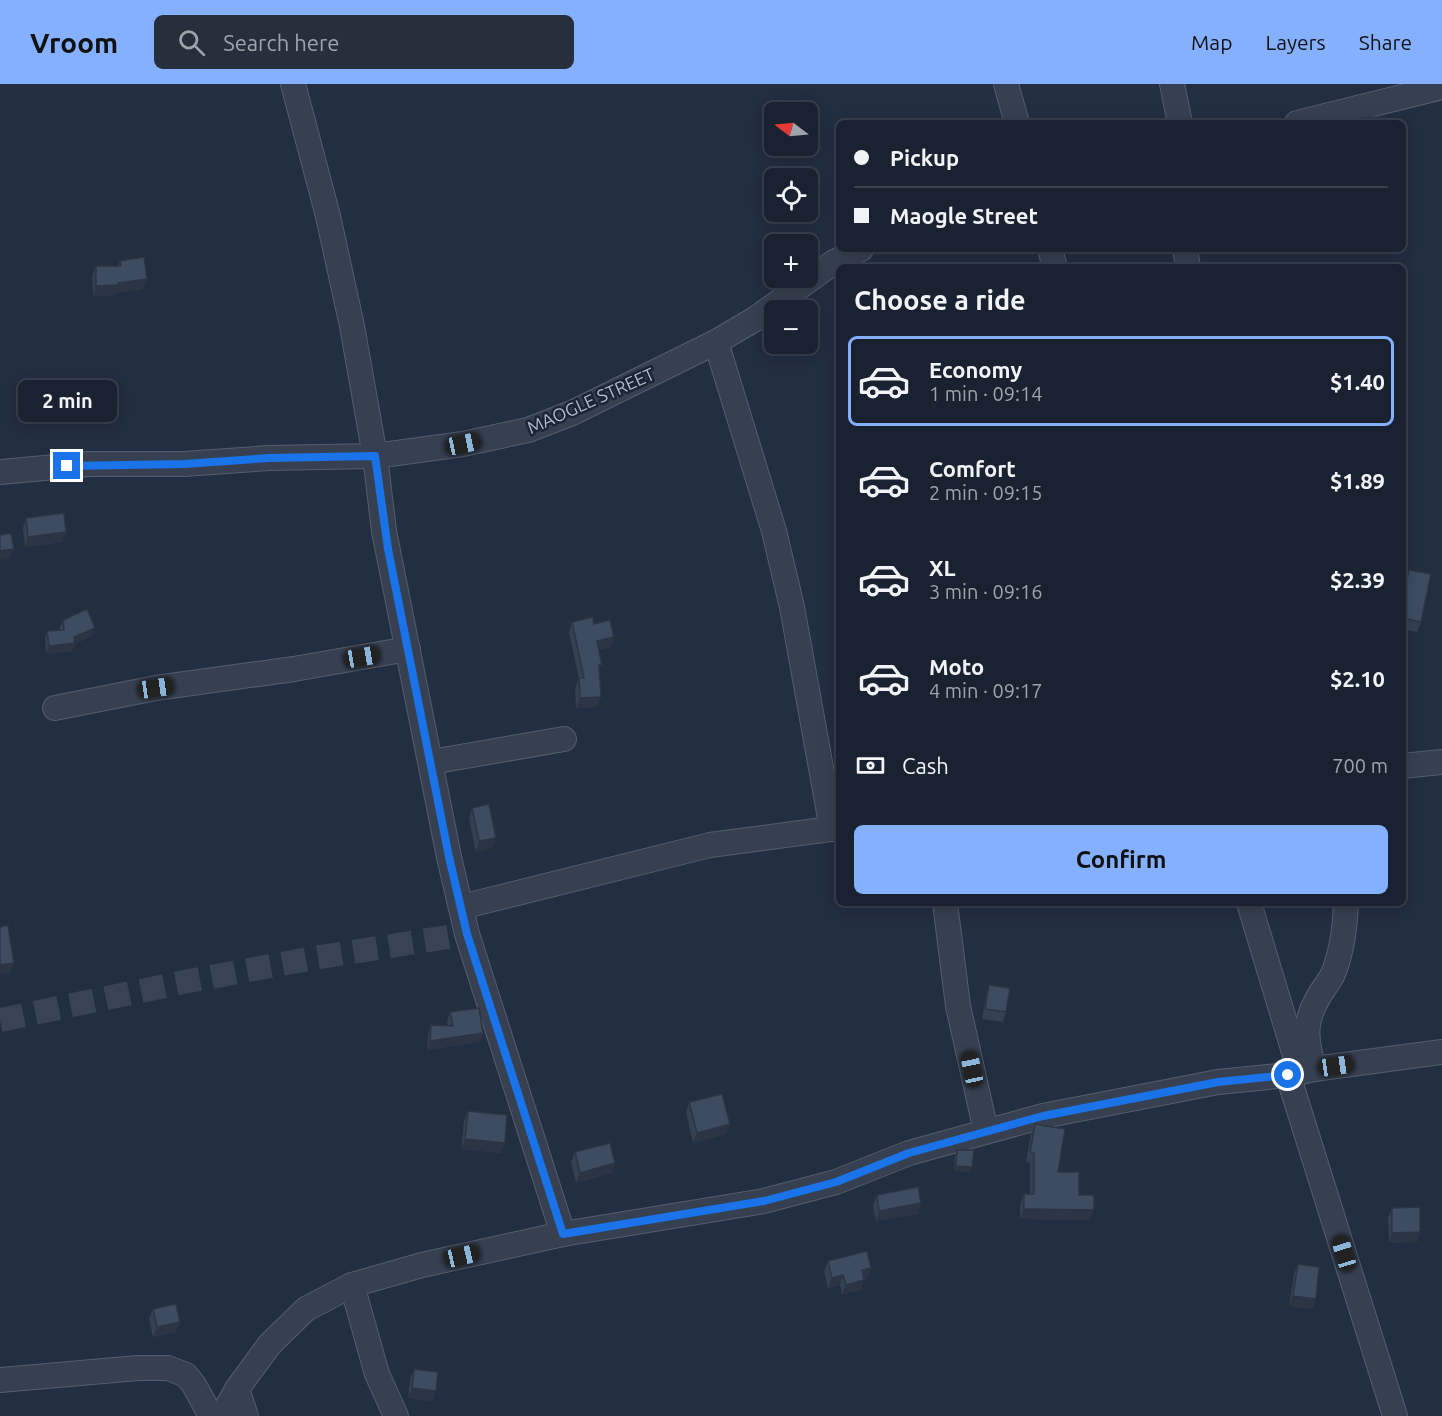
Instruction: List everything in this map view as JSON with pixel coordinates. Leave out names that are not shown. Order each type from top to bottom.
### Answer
[{"type":"street","points":[[293,84],[328,216],[352,326],[375,456],[384,531],[449,857],[488,1000],[563,1234]]},
{"type":"street","points":[[1006,84],[1016,120]]},
{"type":"street","points":[[1172,84],[1179,120]]},
{"type":"street","points":[[1309,120],[1442,87]]},
{"type":"street","name":"MAOGLE STREET","points":[[0,472],[89,464],[184,464],[269,458],[375,456],[463,444],[528,430],[580,409],[716,342],[755,320],[834,262],[855,252]]},
{"type":"street","points":[[461,907],[710,845],[835,829],[792,607],[774,531],[716,342]]},
{"type":"street","points":[[55,708],[156,688],[294,669],[408,649]]},
{"type":"street","points":[[431,762],[564,739]]},
{"type":"street","points":[[1406,766],[1442,762]]},
{"type":"street","points":[[945,906],[958,1006],[986,1131]]},
{"type":"street","points":[[1250,906],[1301,1072],[1395,1416]]},
{"type":"street","points":[[1301,1072],[1310,1016],[1332,976],[1341,949],[1346,906]]},
{"type":"street","points":[[222,1416],[237,1389],[270,1344],[306,1309],[352,1285],[422,1265],[563,1234],[764,1201],[836,1182],[909,1153],[1043,1116],[1218,1082],[1442,1052]]},
{"type":"street","points":[[352,1285],[377,1374],[396,1416]]},
{"type":"street","points":[[0,1380],[138,1368],[168,1368],[186,1375],[211,1416]]},
{"type":"street","points":[[237,1389],[246,1416]]},
{"type":"building","points":[[1386,117],[1386,120],[1361,120],[1361,118]]},
{"type":"building","points":[[144,257],[147,279],[118,283],[118,285],[96,286],[96,266],[121,266],[120,261]]},
{"type":"building","points":[[64,513],[66,532],[28,537],[26,518]]},
{"type":"building","points":[[11,533],[14,549],[0,551],[0,535]]},
{"type":"building","points":[[1409,570],[1431,574],[1421,622],[1406,619],[1406,582]]},
{"type":"building","points":[[87,609],[95,628],[74,637],[75,643],[49,646],[47,631],[64,630],[63,620]]},
{"type":"building","points":[[593,617],[594,624],[610,620],[614,637],[597,641],[602,665],[599,665],[601,697],[580,698],[579,678],[584,678],[572,622]]},
{"type":"building","points":[[489,804],[496,838],[479,841],[472,808]]},
{"type":"building","points":[[8,925],[14,963],[0,965],[0,927]]},
{"type":"building","points":[[989,985],[1010,988],[1006,1012],[985,1009]]},
{"type":"building","points":[[479,1008],[483,1033],[430,1041],[431,1025],[453,1026],[450,1012]]},
{"type":"building","points":[[722,1094],[730,1124],[697,1133],[689,1102]]},
{"type":"building","points":[[468,1111],[507,1115],[505,1143],[465,1139]]},
{"type":"building","points":[[1035,1124],[1065,1129],[1058,1172],[1079,1172],[1079,1195],[1094,1195],[1094,1210],[1024,1209],[1024,1194],[1034,1194],[1034,1153],[1030,1152]]},
{"type":"building","points":[[610,1143],[615,1163],[580,1173],[575,1152]]},
{"type":"building","points":[[957,1150],[974,1150],[972,1167],[956,1166]]},
{"type":"building","points":[[918,1187],[921,1203],[879,1211],[877,1195]]},
{"type":"building","points":[[1420,1207],[1420,1232],[1392,1233],[1392,1208]]},
{"type":"building","points":[[867,1251],[871,1268],[862,1270],[864,1280],[846,1285],[843,1275],[832,1278],[828,1261]]},
{"type":"building","points":[[1298,1264],[1319,1267],[1316,1299],[1293,1296]]},
{"type":"building","points":[[176,1304],[180,1322],[157,1327],[153,1309]]},
{"type":"building","points":[[414,1369],[438,1372],[436,1391],[412,1388]]},
{"type":"tunnel","points":[[0,1020],[189,981],[314,958],[467,934]]},
{"type":"route","points":[[67,466],[375,456],[384,531],[449,857],[467,934],[563,1234],[764,1201],[836,1182],[909,1153],[1043,1116],[1218,1082],[1288,1075]]}]
